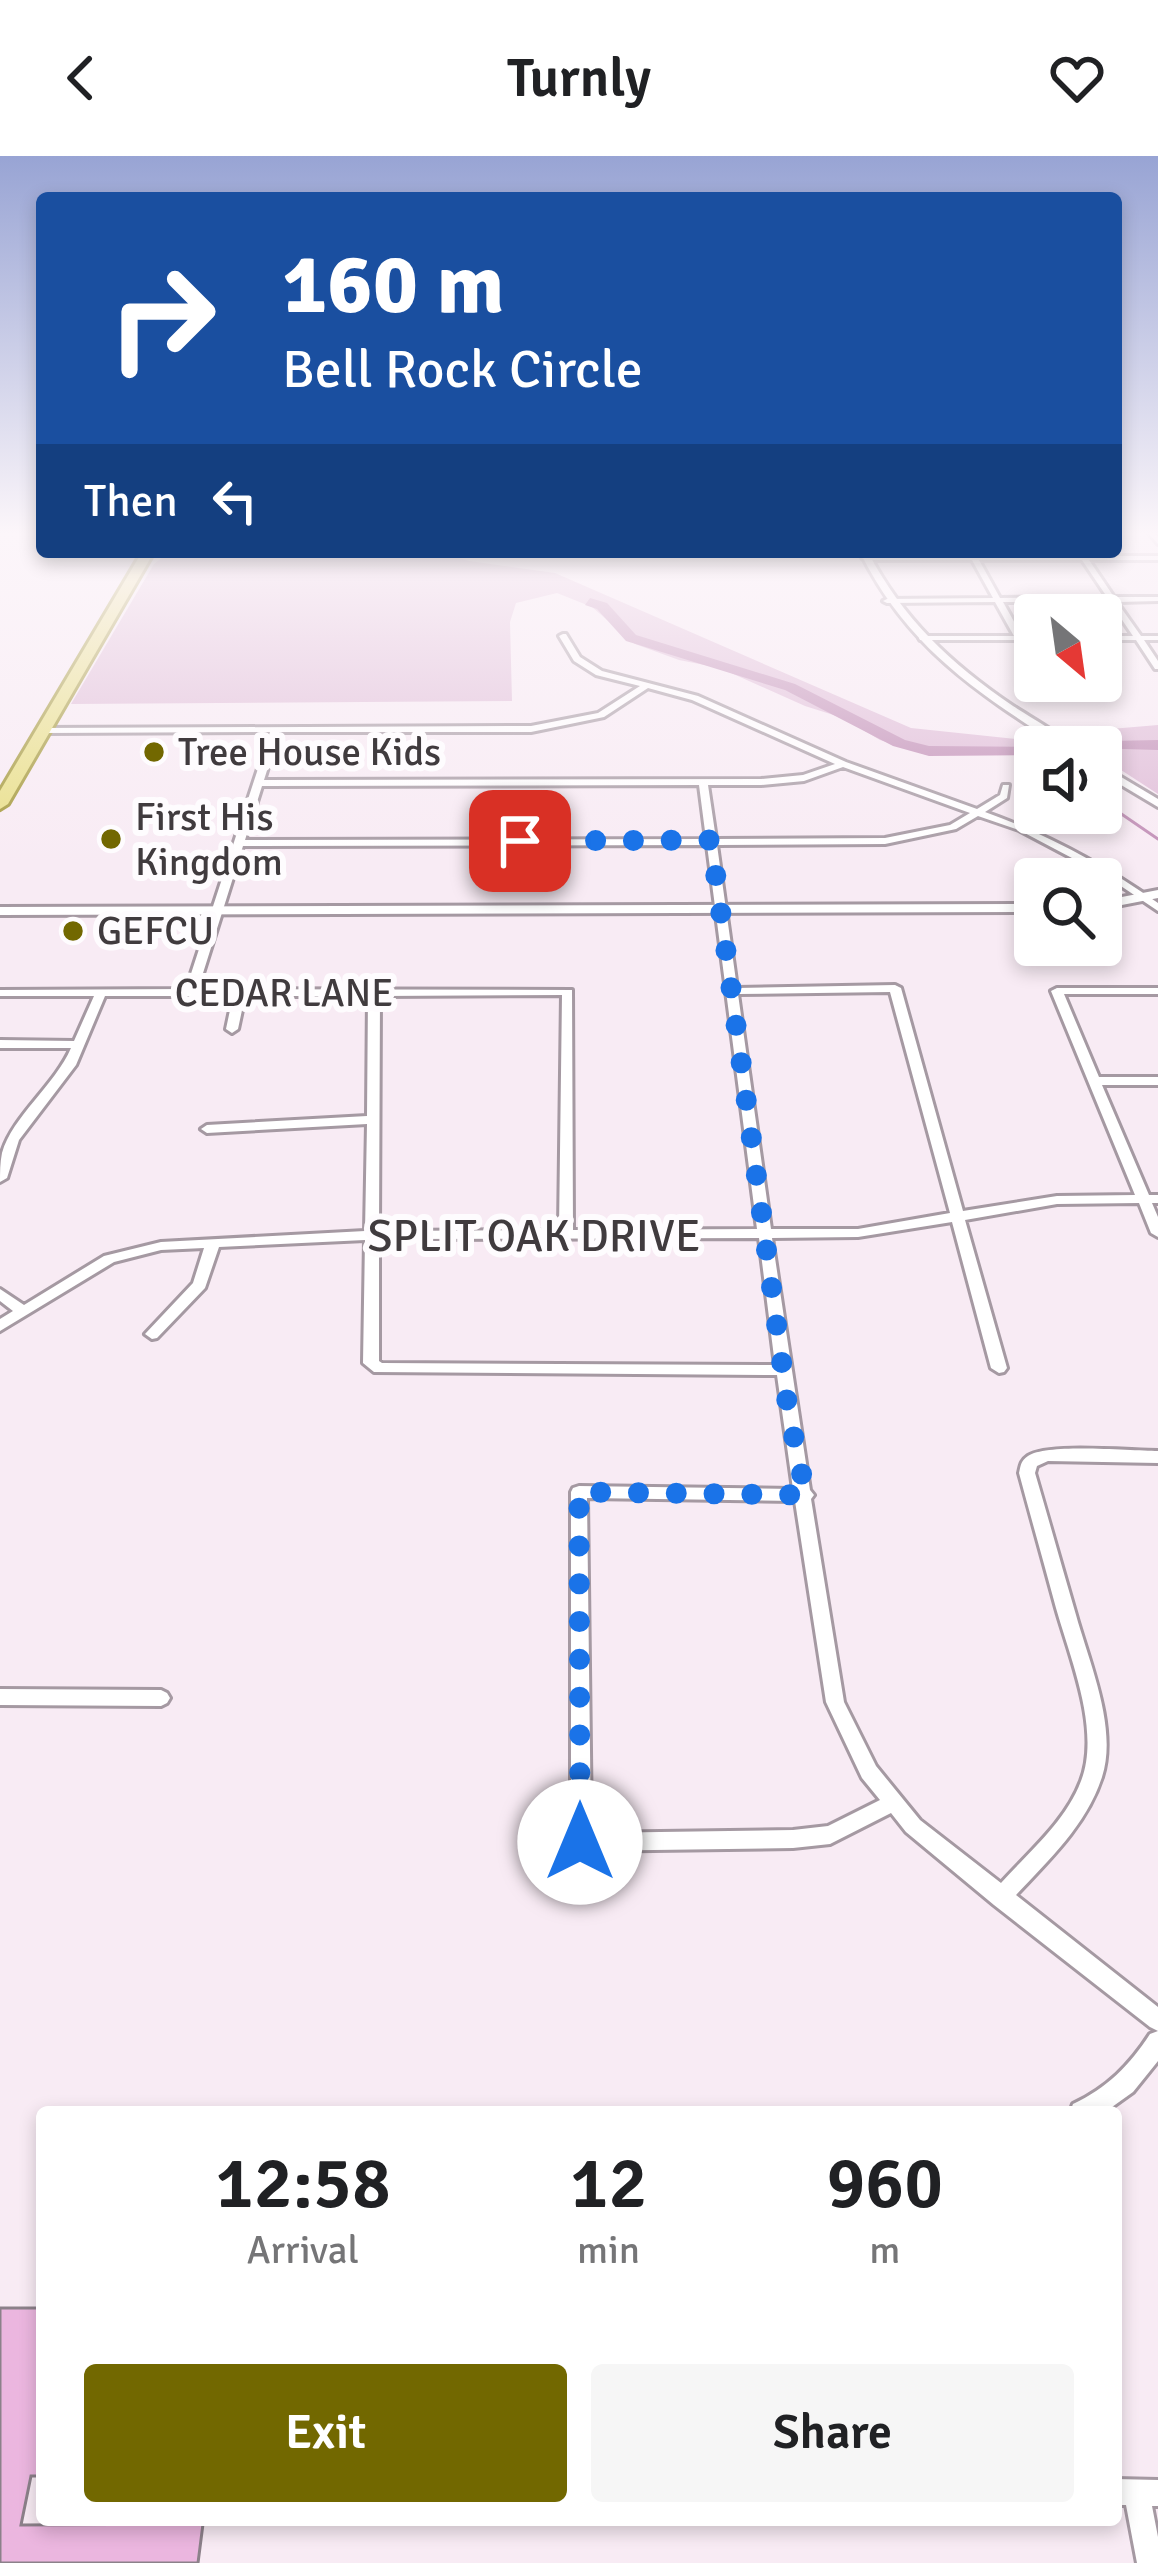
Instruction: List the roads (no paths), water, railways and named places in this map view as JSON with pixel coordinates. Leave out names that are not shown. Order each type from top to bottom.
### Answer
[{"type":"main road","points":[[0,804],[44,730],[60,687],[85,643]]},
{"type":"main road","points":[[0,774],[88,643]]},
{"type":"street","points":[[567,643],[589,668],[695,698],[843,764],[1051,842],[1151,896],[1158,908]]},
{"type":"street","points":[[929,643],[972,683],[1038,726]]},
{"type":"street","points":[[44,730],[546,728],[601,715],[646,686]]},
{"type":"street","points":[[714,717],[727,712]]},
{"type":"street","points":[[191,993],[275,730]]},
{"type":"street","points":[[259,783],[703,782],[792,779],[843,764]]},
{"type":"street","points":[[1122,781],[1158,804]]},
{"type":"street","points":[[703,782],[783,1370],[836,1702],[869,1772],[892,1803],[940,1850],[1158,2020]]},
{"type":"street","points":[[240,842],[885,841],[937,832],[1004,796],[1006,787]]},
{"type":"street","points":[[0,910],[1014,908]]},
{"type":"street","points":[[734,991],[895,988],[1000,1368]]},
{"type":"street","points":[[1158,991],[1058,991],[1151,1199],[1158,1233]]},
{"type":"street","points":[[232,1029],[240,992]]},
{"type":"street","name":"CEDAR LANE","points":[[0,993],[568,992],[566,1236]]},
{"type":"street","points":[[0,1178],[7,1140],[56,1085],[101,993]]},
{"type":"street","points":[[374,993],[371,1363],[379,1368],[783,1370]]},
{"type":"street","points":[[0,1043],[79,1045]]},
{"type":"street","points":[[1095,1081],[1158,1081]]},
{"type":"street","points":[[207,1129],[372,1120]]},
{"type":"street","name":"SPLIT OAK DRIVE","points":[[0,1326],[109,1259],[161,1246],[372,1235],[858,1233],[1057,1200],[1151,1199]]},
{"type":"street","points":[[152,1334],[200,1285],[213,1243]]},
{"type":"street","points":[[0,1294],[23,1312]]},
{"type":"street","points":[[1001,1898],[1080,1804],[1093,1775],[1096,1744],[1094,1710],[1027,1473],[1030,1462],[1046,1455],[1158,1457]]},
{"type":"street","points":[[806,1495],[579,1492],[580,1842],[812,1837],[830,1834],[892,1803]]},
{"type":"street","points":[[0,1697],[161,1698]]},
{"type":"street","points":[[1096,2106],[1136,2076],[1158,2042]]},
{"type":"street","points":[[1136,2492],[1150,2563]]},
{"type":"waterway","points":[[648,643],[790,687],[899,743],[929,751],[1014,750]]},
{"type":"waterway","points":[[1122,746],[1158,745]]},
{"type":"waterway","points":[[1122,814],[1158,839]]},
{"type":"place","name":"Tree House Kids","points":[[154,752]]},
{"type":"place","name":"First His Kingdom","points":[[111,839]]},
{"type":"place","name":"GEFCU","points":[[73,931]]}]
